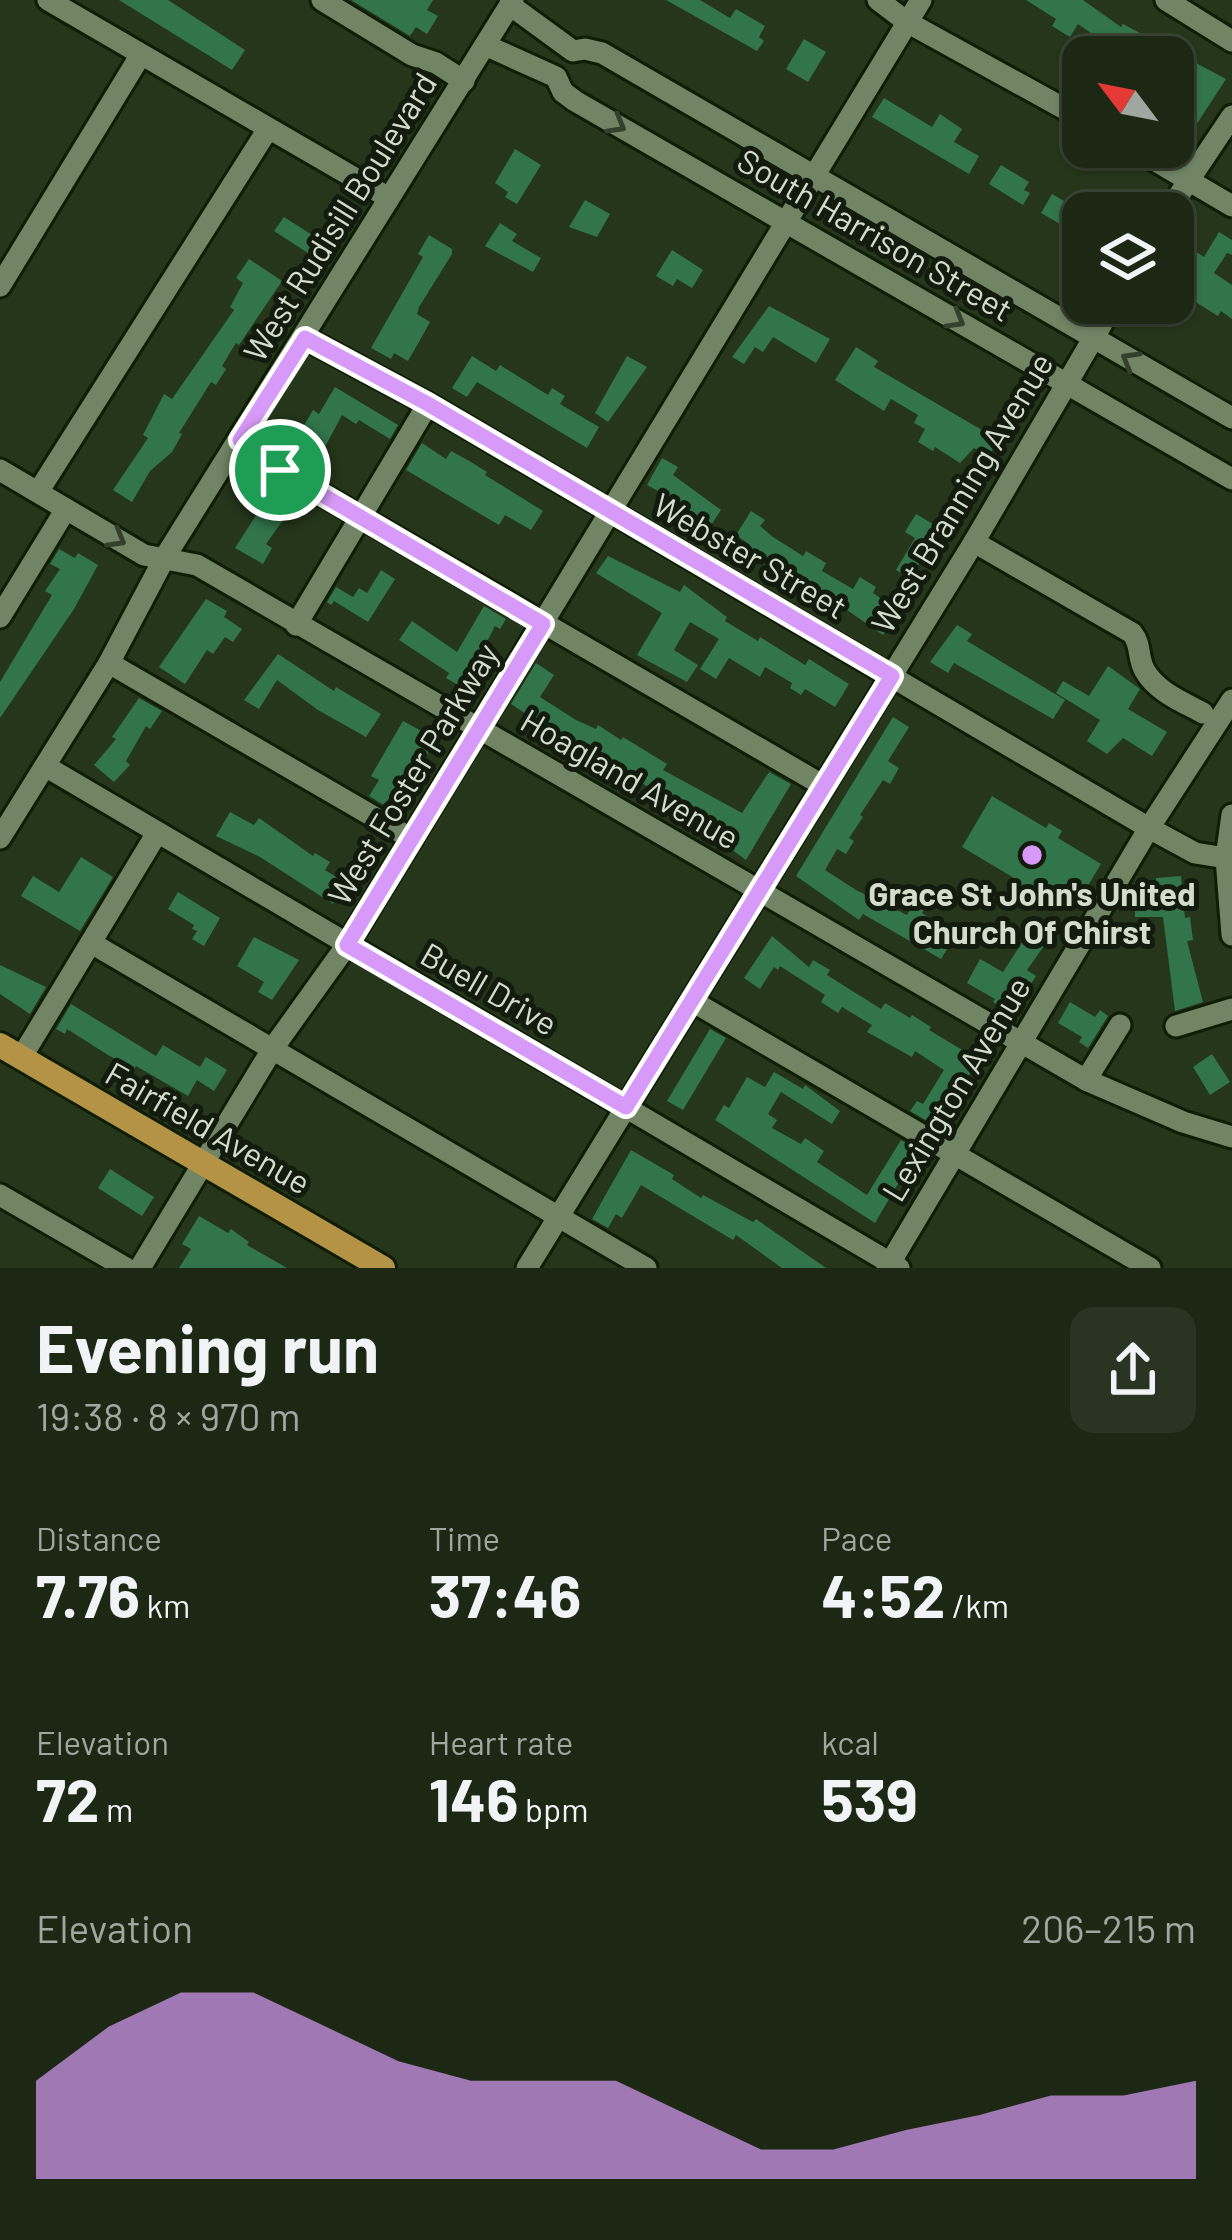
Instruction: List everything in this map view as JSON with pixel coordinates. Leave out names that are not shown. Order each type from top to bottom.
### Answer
[{"type":"main road","name":"Fairfield Avenue","points":[[11,1052],[383,1268]]},
{"type":"street","points":[[48,0],[389,199]]},
{"type":"street","points":[[322,0],[464,81]]},
{"type":"street","points":[[878,0],[907,22],[1062,107]]},
{"type":"street","name":"West Foster Parkway","points":[[140,1268],[273,1048],[347,945],[921,0]]},
{"type":"street","points":[[1166,0],[1232,41]]},
{"type":"street","name":"West Rudisill Boulevard","points":[[0,838],[109,663],[165,557],[512,3]]},
{"type":"street","name":"South Harrison Street","points":[[512,3],[573,52],[602,53],[1232,418]]},
{"type":"street","name":"South Harrison Street","points":[[485,45],[556,77],[562,92],[575,101],[1232,478]]},
{"type":"street","points":[[556,77],[573,52]]},
{"type":"street","points":[[0,286],[140,56]]},
{"type":"street","points":[[1180,192],[1232,116]]},
{"type":"street","points":[[38,492],[268,129]]},
{"type":"street","points":[[1167,168],[1232,206]]},
{"type":"street","name":"West Branning Avenue","points":[[527,1268],[974,542],[1101,324]]},
{"type":"street","name":"Webster Street","points":[[305,338],[428,404],[1195,854],[1226,858]]},
{"type":"street","points":[[296,625],[428,404]]},
{"type":"street","points":[[240,440],[280,470],[824,786]]},
{"type":"street","name":"Hoagland Avenue","points":[[0,470],[144,554],[197,565],[1086,1080],[1183,1123],[1232,1137]]},
{"type":"street","points":[[0,617],[66,509]]},
{"type":"street","points":[[974,542],[1132,634],[1139,641],[1142,668],[1156,686],[1203,713]]},
{"type":"street","points":[[109,663],[412,838]]},
{"type":"street","name":"Lexington Avenue","points":[[892,1266],[1149,828],[1232,700]]},
{"type":"street","name":"Buell Drive","points":[[45,766],[892,1266]]},
{"type":"street","points":[[1232,815],[1226,858],[1232,935]]},
{"type":"street","points":[[11,1052],[94,944],[158,832]]},
{"type":"street","points":[[94,944],[646,1268]]},
{"type":"street","points":[[692,1001],[1150,1268]]},
{"type":"street","points":[[1176,1026],[1232,1009]]},
{"type":"street","points":[[1086,1080],[1120,1025]]},
{"type":"street","points":[[0,1195],[126,1268]]},
{"type":"building","points":[[119,0],[168,0],[245,50],[232,70]]},
{"type":"building","points":[[351,0],[433,0],[427,10],[438,16],[427,34],[416,27],[410,36]]},
{"type":"building","points":[[666,0],[700,0],[730,18],[736,9],[765,26],[759,37],[764,41],[757,51]]},
{"type":"building","points":[[1026,0],[1083,0],[1121,27],[1145,36],[1095,36],[1078,24],[1068,36],[1052,26],[1056,19]]},
{"type":"building","points":[[804,39],[826,52],[808,82],[786,69]]},
{"type":"building","points":[[1194,62],[1226,79],[1194,128]]},
{"type":"building","points":[[884,98],[932,127],[940,114],[962,129],[954,142],[979,156],[969,174],[872,117]]},
{"type":"building","points":[[515,149],[541,165],[517,204],[495,183]]},
{"type":"building","points":[[1001,165],[1029,182],[1024,190],[1030,193],[1023,205],[989,184]]},
{"type":"building","points":[[1052,194],[1062,200],[1062,225],[1041,213]]},
{"type":"building","points":[[585,200],[610,214],[597,237],[569,227]]},
{"type":"building","points":[[284,217],[320,240],[311,255],[274,231]]},
{"type":"building","points":[[500,223],[517,234],[512,241],[541,258],[533,272],[485,246]]},
{"type":"building","points":[[1219,232],[1232,240],[1232,255],[1227,253],[1214,273],[1232,285],[1232,319],[1194,301],[1194,250],[1204,257]]},
{"type":"building","points":[[429,235],[452,249],[452,254],[419,307],[417,314],[430,322],[408,361],[394,353],[391,359],[371,348],[423,257],[418,254]]},
{"type":"building","points":[[672,250],[703,270],[692,288],[677,279],[673,286],[656,276]]},
{"type":"building","points":[[249,259],[282,281],[239,345],[236,343],[222,366],[226,369],[216,385],[211,382],[172,452],[150,471],[132,502],[113,490],[148,438],[143,435],[164,394],[172,399],[234,310],[230,307],[243,283],[236,278]]},
{"type":"building","points":[[769,306],[830,339],[816,363],[773,337],[763,352],[755,347],[744,364],[732,357]]},
{"type":"building","points":[[856,347],[878,361],[874,367],[999,440],[988,457],[974,448],[960,463],[935,447],[933,451],[918,442],[925,429],[914,423],[918,415],[891,399],[884,411],[835,380]]},
{"type":"building","points":[[472,356],[496,371],[500,365],[548,395],[552,388],[565,396],[560,404],[599,427],[587,448],[477,382],[467,397],[452,388]]},
{"type":"building","points":[[627,356],[647,367],[608,422],[595,413]]},
{"type":"building","points":[[335,387],[398,425],[390,439],[342,415],[312,471],[286,456],[313,410],[319,414]]},
{"type":"building","points":[[422,443],[446,459],[451,451],[471,462],[543,511],[531,530],[505,515],[499,525],[406,470]]},
{"type":"building","points":[[662,458],[678,467],[673,475],[721,510],[709,528],[685,511],[681,517],[663,506],[669,497],[647,485]]},
{"type":"building","points":[[274,487],[296,502],[266,544],[272,548],[263,564],[235,548]]},
{"type":"building","points":[[751,511],[765,520],[760,526],[773,537],[803,556],[806,551],[826,563],[822,571],[853,589],[860,577],[876,587],[873,593],[899,611],[883,635],[837,603],[834,609],[743,548],[746,542],[736,535]]},
{"type":"building","points":[[916,514],[943,530],[909,578],[896,570],[915,538],[905,532]]},
{"type":"building","points":[[59,549],[98,565],[0,718],[0,682],[52,595],[45,591],[60,569],[50,564]]},
{"type":"building","points":[[608,556],[680,592],[684,585],[727,617],[725,621],[758,641],[760,637],[805,665],[809,659],[849,684],[835,707],[805,689],[801,695],[790,688],[792,683],[765,667],[760,677],[729,658],[716,679],[700,669],[719,639],[690,622],[674,650],[698,665],[687,682],[637,655],[662,613],[596,573]]},
{"type":"building","points":[[381,570],[395,579],[368,622],[334,601],[327,602],[336,587],[353,597],[359,588],[367,593]]},
{"type":"building","points":[[206,599],[227,611],[224,617],[242,629],[233,642],[225,637],[213,654],[207,650],[185,684],[159,667]]},
{"type":"building","points":[[484,606],[506,619],[500,629],[495,626],[463,688],[399,640],[412,621],[457,652]]},
{"type":"building","points":[[957,625],[972,634],[967,641],[1065,700],[1053,719],[954,663],[948,673],[930,662]]},
{"type":"building","points":[[278,654],[334,691],[336,687],[381,714],[366,737],[277,680],[259,709],[244,700]]},
{"type":"building","points":[[536,663],[554,675],[540,697],[576,720],[623,737],[667,764],[663,770],[742,813],[769,772],[791,784],[746,860],[706,831],[712,821],[624,772],[619,780],[511,704]]},
{"type":"building","points":[[1108,666],[1140,689],[1128,709],[1167,732],[1152,756],[1123,738],[1107,754],[1087,741],[1100,720],[1056,693],[1063,681],[1089,696]]},
{"type":"building","points":[[139,698],[162,711],[150,729],[146,726],[126,761],[130,765],[114,782],[94,765],[116,739],[112,737]]},
{"type":"building","points":[[893,717],[909,727],[888,761],[899,768],[890,784],[883,780],[860,815],[846,854],[837,849],[825,870],[907,915],[913,904],[924,910],[956,935],[941,959],[863,914],[859,920],[796,876]]},
{"type":"building","points":[[403,721],[436,739],[384,805],[369,796],[379,780],[371,776]]},
{"type":"building","name":"Grace St John's United Church Of Chirst","points":[[992,796],[1046,828],[1049,823],[1062,831],[1058,838],[1101,864],[1081,897],[1074,893],[1071,898],[1038,879],[1029,894],[1011,883],[1014,878],[962,847]]},
{"type":"building","points":[[230,812],[254,825],[259,818],[313,856],[330,862],[325,870],[346,883],[333,904],[260,857],[216,836]]},
{"type":"building","points":[[81,857],[113,877],[80,931],[21,896],[33,876],[59,892]]},
{"type":"building","points":[[1181,876],[1185,918],[1190,917],[1193,940],[1187,941],[1203,1002],[1175,1011],[1163,917],[1135,917],[1135,903],[1157,902],[1156,878]]},
{"type":"building","points":[[178,892],[220,918],[204,946],[192,939],[197,931],[194,925],[168,909]]},
{"type":"building","points":[[1038,918],[1056,929],[1027,970],[1036,976],[1012,1014],[967,983],[980,959],[1003,972]]},
{"type":"building","points":[[772,936],[809,967],[813,960],[830,970],[827,975],[881,1009],[885,1003],[912,1015],[979,1060],[936,1126],[910,1111],[917,1101],[923,1104],[944,1070],[915,1051],[912,1057],[867,1032],[872,1025],[842,1007],[838,1013],[821,1002],[825,995],[780,966],[778,970],[774,967],[760,989],[744,978]]},
{"type":"building","points":[[254,937],[299,960],[272,1000],[258,992],[264,982],[237,966]]},
{"type":"building","points":[[0,965],[46,987],[30,1014],[0,994]]},
{"type":"building","points":[[1070,1002],[1095,1017],[1100,1010],[1108,1016],[1088,1048],[1079,1042],[1082,1037],[1058,1023]]},
{"type":"building","points":[[71,1004],[156,1056],[163,1045],[200,1067],[206,1057],[227,1070],[214,1091],[197,1080],[188,1096],[67,1029],[65,1034],[56,1029]]},
{"type":"building","points":[[710,1029],[726,1038],[683,1110],[667,1101]]},
{"type":"building","points":[[1212,1054],[1230,1082],[1210,1095],[1193,1067]]},
{"type":"building","points":[[774,1072],[803,1089],[805,1085],[840,1111],[832,1124],[781,1092],[768,1114],[777,1120],[772,1128],[801,1144],[805,1138],[824,1151],[817,1162],[867,1195],[901,1140],[918,1150],[875,1223],[715,1120],[724,1105],[729,1108],[747,1077],[765,1087]]},
{"type":"building","points":[[631,1150],[674,1175],[672,1179],[701,1198],[753,1222],[756,1219],[826,1268],[782,1268],[736,1235],[733,1240],[641,1185],[622,1218],[616,1214],[608,1228],[592,1219]]},
{"type":"building","points":[[110,1169],[154,1197],[142,1216],[98,1188]]},
{"type":"building","points":[[199,1216],[228,1233],[231,1229],[247,1245],[287,1268],[179,1268],[191,1249],[182,1244]]},
{"type":"place","name":"Grace St John's United Church Of Chirst","points":[[1032,855]]},
{"type":"route","points":[[305,338],[428,404],[892,676],[626,1107],[347,945],[543,624],[280,470],[240,440],[305,338]]}]
